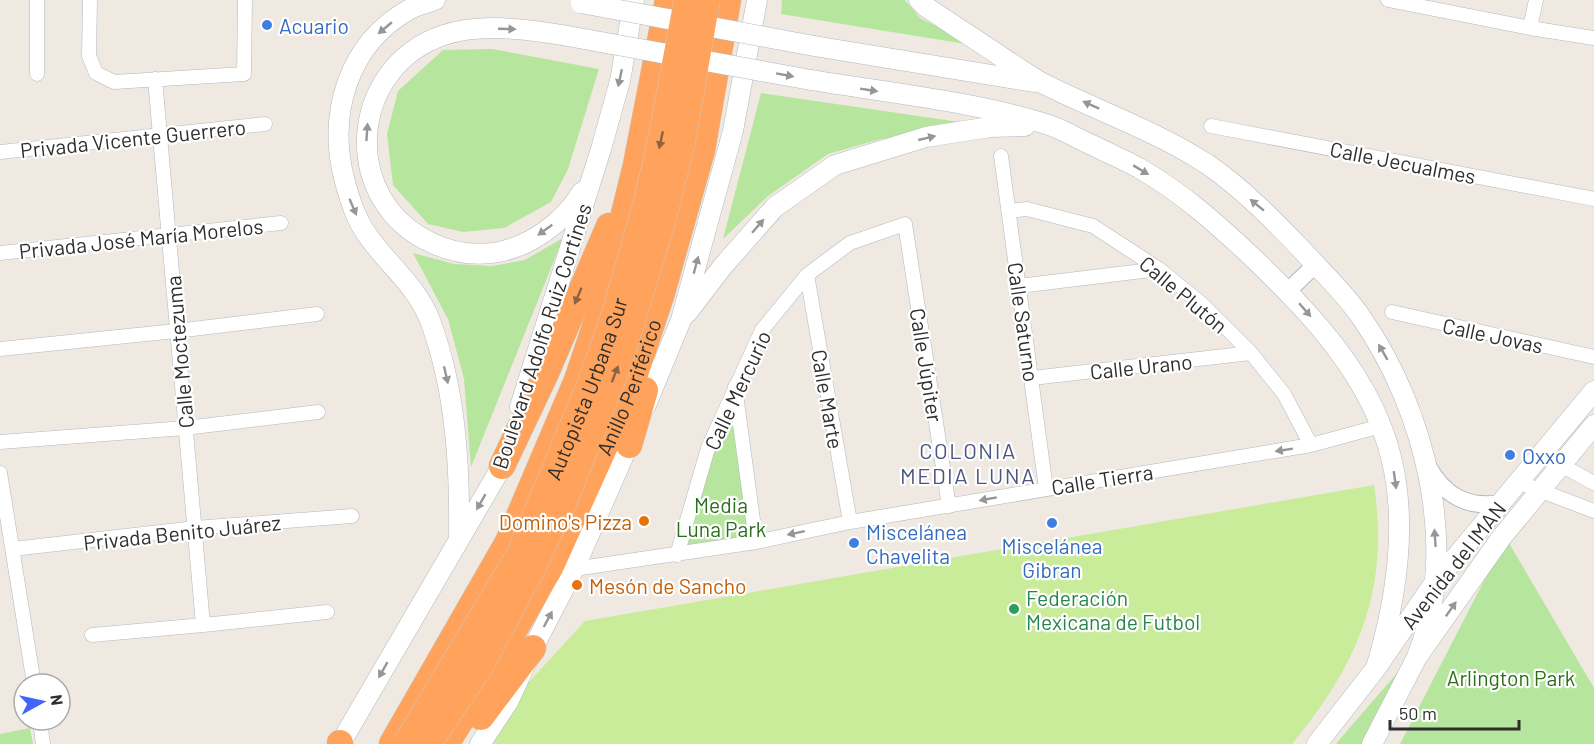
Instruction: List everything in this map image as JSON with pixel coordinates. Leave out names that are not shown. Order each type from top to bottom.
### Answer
[{"type":"highway","points":[[392,744],[508,542],[576,380],[600,312],[636,165],[668,0]]},
{"type":"highway","name":"Autopista Urbana Sur","points":[[406,744],[519,555],[591,382],[617,305],[646,201],[661,139],[687,0]]},
{"type":"highway","name":"Autopista Urbana Sur","points":[[428,744],[480,667],[532,569],[564,502],[619,363],[663,219],[682,143],[707,0]]},
{"type":"highway","name":"Anillo Periférico","points":[[446,744],[551,566],[599,463],[644,352],[702,150],[728,0]]},
{"type":"highway","points":[[629,445],[688,240],[702,150]]},
{"type":"highway","points":[[502,466],[546,373],[636,165]]},
{"type":"highway","points":[[461,744],[533,648]]},
{"type":"main road","points":[[435,0],[410,9],[380,31],[360,56],[344,90],[338,122],[340,164],[352,206],[368,236],[412,288],[431,323],[445,369],[453,408],[459,500],[459,542]]},
{"type":"main road","name":"Boulevard Adolfo Ruiz Cortines","points":[[340,744],[502,466],[601,149],[620,81],[634,0]]},
{"type":"main road","points":[[480,744],[508,702],[574,569],[681,320],[733,131],[757,0]]},
{"type":"main road","points":[[919,0],[926,8],[1042,83],[1139,127],[1207,164],[1269,215],[1359,314],[1388,360],[1413,415],[1425,462],[1435,529],[1435,582],[1429,623],[1417,657]]},
{"type":"main road","points":[[574,1],[814,46],[1042,83]]},
{"type":"main road","points":[[601,149],[596,166],[584,190],[555,223],[526,243],[492,253],[475,254],[458,252],[425,240],[410,231],[392,212],[377,190],[371,174],[366,139],[373,104],[389,74],[414,49],[446,34],[512,29],[562,35],[981,108],[1051,126],[1140,168],[1209,216],[1288,291],[1324,332],[1372,403],[1390,456],[1398,516],[1398,551],[1390,611],[1376,668]]},
{"type":"main road","points":[[681,320],[723,266],[775,207],[835,165],[926,137],[990,127],[1051,126]]},
{"type":"main road","name":"Avenida del IMAN","points":[[1317,744],[1376,668],[1435,582],[1594,390]]},
{"type":"main road","name":"Avenida del IMAN","points":[[1371,744],[1417,657],[1502,538],[1594,425]]},
{"type":"street","points":[[37,0],[37,74]]},
{"type":"street","points":[[90,0],[89,56],[96,73],[114,82],[244,74],[245,0]]},
{"type":"street","points":[[1388,0],[1594,38]]},
{"type":"street","points":[[1530,28],[1536,0]]},
{"type":"street","name":"Calle Moctezuma","points":[[155,79],[203,626]]},
{"type":"street","name":"Privada Vicente Guerrero","points":[[0,152],[265,124]]},
{"type":"street","name":"Calle Jecualmes","points":[[1211,126],[1594,199]]},
{"type":"street","name":"Calle Saturno","points":[[1001,156],[1046,489]]},
{"type":"street","name":"Calle Plutón","points":[[1009,211],[1027,209],[1093,226],[1159,269],[1202,304],[1251,354],[1284,394],[1311,445]]},
{"type":"street","name":"Privada José María Morelos","points":[[0,253],[281,223]]},
{"type":"street","name":"Calle Mercurio","points":[[677,555],[708,448],[762,330],[807,275],[850,243],[905,224]]},
{"type":"street","name":"Calle Júpiter","points":[[905,224],[949,506]]},
{"type":"street","points":[[1288,291],[1315,265]]},
{"type":"street","points":[[1019,286],[1159,269]]},
{"type":"street","name":"Calle Marte","points":[[807,275],[850,522]]},
{"type":"street","name":"Calle Jovas","points":[[1392,312],[1594,357]]},
{"type":"street","points":[[0,349],[316,314]]},
{"type":"street","name":"Calle Urano","points":[[1032,378],[1251,354]]},
{"type":"street","points":[[735,387],[756,542]]},
{"type":"street","points":[[0,442],[185,428],[318,412]]},
{"type":"street","name":"Calle Tierra","points":[[574,569],[756,542],[850,522],[1311,445],[1381,426]]},
{"type":"street","points":[[1541,454],[1594,483]]},
{"type":"street","points":[[1425,462],[1436,481],[1453,495],[1474,503],[1501,503]]},
{"type":"street","points":[[0,473],[32,672]]},
{"type":"street","points":[[1518,482],[1594,511]]},
{"type":"street","name":"Privada Benito Juárez","points":[[14,549],[195,528],[352,516]]},
{"type":"street","points":[[92,635],[203,626],[327,612]]},
{"type":"green space","points":[[782,0],[905,0],[920,18],[972,45],[781,14]]},
{"type":"green space","points":[[492,49],[599,69],[568,169],[551,202],[504,228],[463,232],[428,224],[393,185],[387,134],[398,91],[443,50]]},
{"type":"green space","points":[[761,93],[973,124],[881,139],[828,154],[768,196],[723,239]]},
{"type":"green space","points":[[563,238],[471,467],[464,379],[448,319],[413,253],[454,264],[492,266],[525,260]]},
{"type":"green space","name":"Media Luna Park","points":[[735,387],[756,542],[677,555]]},
{"type":"green space","name":"Federación Mexicana de Futbol","points":[[1374,485],[1378,523],[1377,559],[1364,624],[1335,685],[1292,744],[483,744],[516,696],[585,621]]},
{"type":"green space","name":"Arlington Park","points":[[1506,538],[1594,688],[1594,744],[1400,744]]},
{"type":"green space","points":[[1404,665],[1362,744],[1336,744],[1340,739]]},
{"type":"green space","points":[[31,732],[33,744],[0,744],[0,734]]},
{"type":"place","name":"Acuario","points":[[267,25]]},
{"type":"place","name":"Oxxo","points":[[1510,455]]},
{"type":"place","name":"Domino's Pizza","points":[[644,521]]},
{"type":"place","name":"Miscelánea Gibran","points":[[1052,523]]},
{"type":"place","name":"Miscelánea Chavelita","points":[[854,543]]},
{"type":"place","name":"Mesón de Sancho","points":[[577,585]]},
{"type":"place","name":"Federación Mexicana de Futbol","points":[[1014,609]]},
{"type":"district","name":"COLONIA MEDIA LUNA","points":[[968,462]]}]
